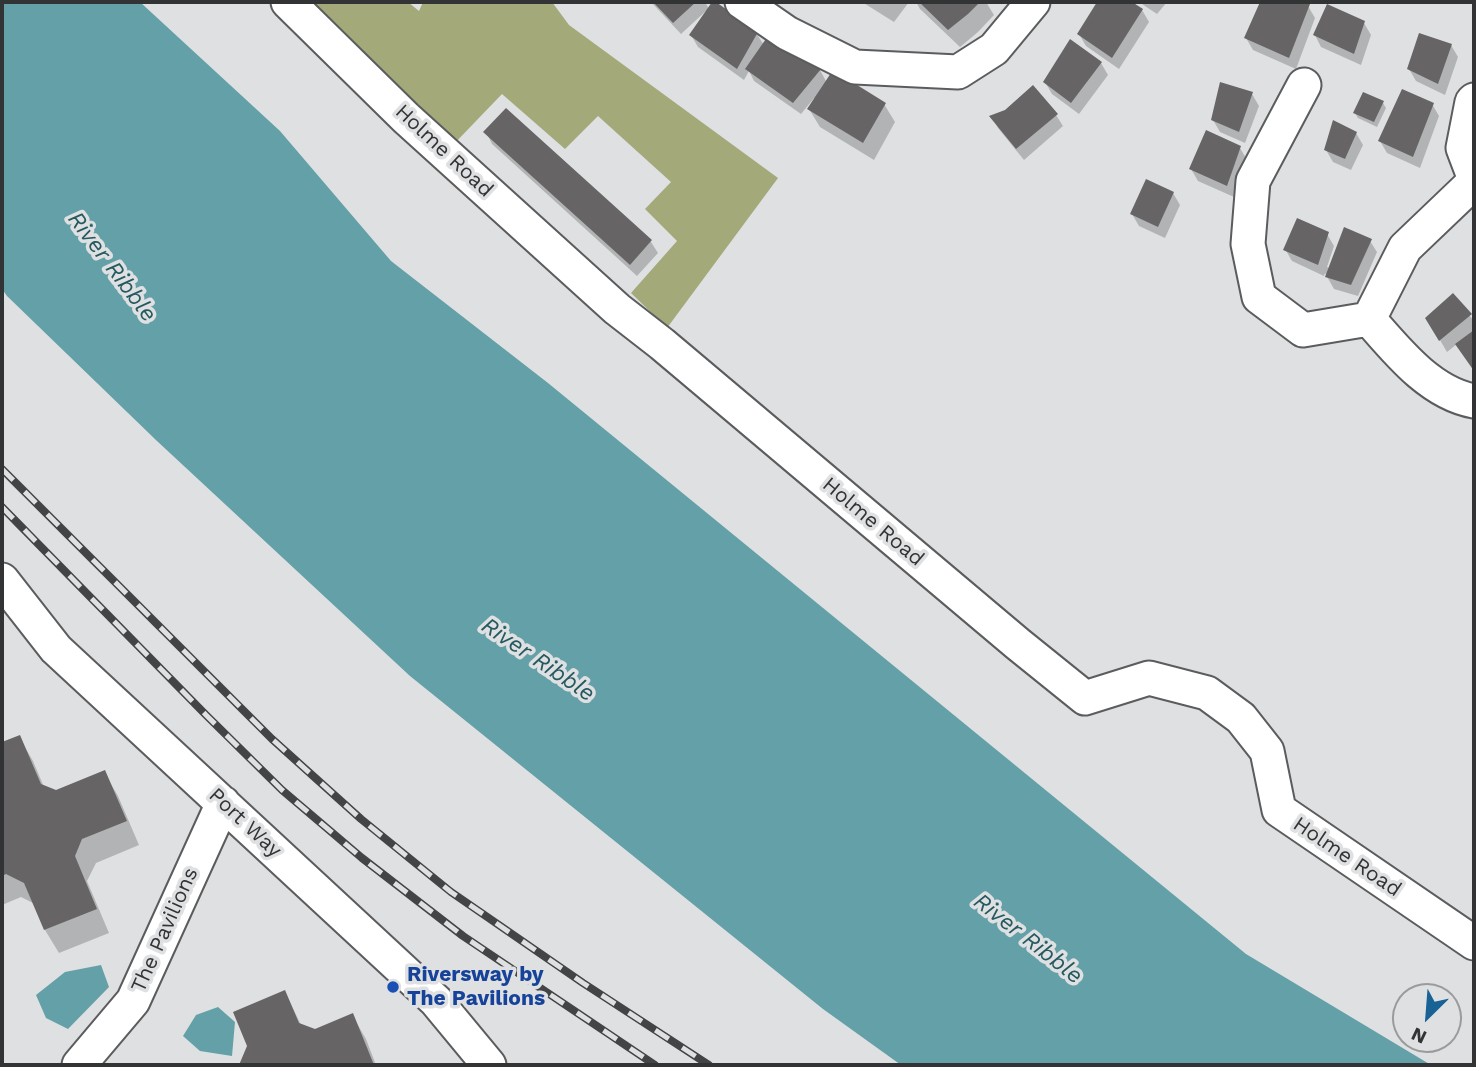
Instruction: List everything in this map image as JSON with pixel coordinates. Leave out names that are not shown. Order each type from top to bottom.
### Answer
[{"type":"street","name":"Holme Road","points":[[288,2],[406,118],[617,309],[1085,698],[1149,678],[1207,693],[1241,718],[1267,751],[1279,810],[1474,943]]},
{"type":"street","points":[[742,2],[787,33],[855,67],[958,72],[994,49],[1033,2]]},
{"type":"street","points":[[1304,85],[1253,181],[1248,244],[1259,297],[1303,330],[1369,319]]},
{"type":"street","points":[[1369,319],[1405,248],[1474,180],[1463,148],[1474,100]]},
{"type":"street","points":[[1369,319],[1422,374],[1448,391],[1474,401]]},
{"type":"street","name":"Port Way","points":[[2,580],[56,649],[436,1001],[489,1065]]},
{"type":"street","name":"The Pavilions","points":[[90,1060],[133,1001],[223,803]]},
{"type":"green space","points":[[303,2],[408,2],[419,11],[423,2],[552,2],[569,25],[778,178],[667,328],[631,293],[677,241],[645,209],[671,182],[598,116],[565,149],[502,94],[451,147]]},
{"type":"water","name":"River Ribble","points":[[2,2],[140,2],[280,131],[391,261],[548,383],[1246,954],[1392,1042],[1392,1053],[1411,1053],[1431,1065],[901,1065],[823,1009],[410,676],[157,441],[2,289]]},
{"type":"water","points":[[101,965],[109,987],[68,1029],[46,1018],[36,995],[65,972]]},
{"type":"water","points":[[218,1007],[235,1022],[232,1056],[200,1051],[183,1036],[196,1015]]},
{"type":"building","points":[[653,2],[696,2],[673,23]]},
{"type":"building","points":[[712,2],[716,2],[758,32],[737,69],[689,35]]},
{"type":"building","points":[[919,2],[980,2],[948,30]]},
{"type":"building","points":[[1097,2],[1132,2],[1143,9],[1112,58],[1077,34]]},
{"type":"building","points":[[1260,2],[1310,4],[1289,58],[1244,38]]},
{"type":"building","points":[[1327,4],[1365,21],[1354,54],[1313,35]]},
{"type":"building","points":[[770,33],[821,69],[793,103],[745,69]]},
{"type":"building","points":[[1419,33],[1452,44],[1438,84],[1407,69]]},
{"type":"building","points":[[1070,39],[1102,62],[1071,103],[1043,82]]},
{"type":"building","points":[[833,70],[886,103],[863,143],[807,109]]},
{"type":"building","points":[[1220,82],[1253,92],[1239,132],[1211,120]]},
{"type":"building","points":[[1033,85],[1058,114],[1016,149],[989,116],[1005,110]]},
{"type":"building","points":[[1402,89],[1434,103],[1413,157],[1378,141]]},
{"type":"building","points":[[1363,92],[1384,101],[1374,122],[1353,113]]},
{"type":"building","points":[[506,108],[652,240],[630,265],[483,132]]},
{"type":"building","points":[[1333,120],[1357,132],[1345,159],[1324,150]]},
{"type":"building","points":[[1206,130],[1241,146],[1227,186],[1189,169]]},
{"type":"building","points":[[1146,179],[1174,192],[1158,227],[1130,214]]},
{"type":"building","points":[[1297,218],[1329,232],[1318,265],[1283,250]]},
{"type":"building","points":[[1344,227],[1372,239],[1351,285],[1325,277]]},
{"type":"building","points":[[1453,293],[1472,314],[1439,341],[1425,318]]},
{"type":"building","points":[[1474,330],[1474,371],[1455,344]]},
{"type":"building","points":[[20,735],[41,784],[56,790],[105,770],[127,821],[82,839],[75,856],[97,909],[44,930],[24,883],[6,874],[2,876],[2,742]]},
{"type":"building","points":[[285,990],[299,1023],[315,1029],[353,1013],[374,1065],[239,1065],[247,1046],[233,1012]]},
{"type":"railway","points":[[2,469],[272,739],[361,819],[451,892],[709,1065]]},
{"type":"railway","points":[[2,507],[282,790],[362,858],[463,936],[655,1065]]},
{"type":"place","name":"Riversway by The Pavilions","points":[[393,987]]}]
